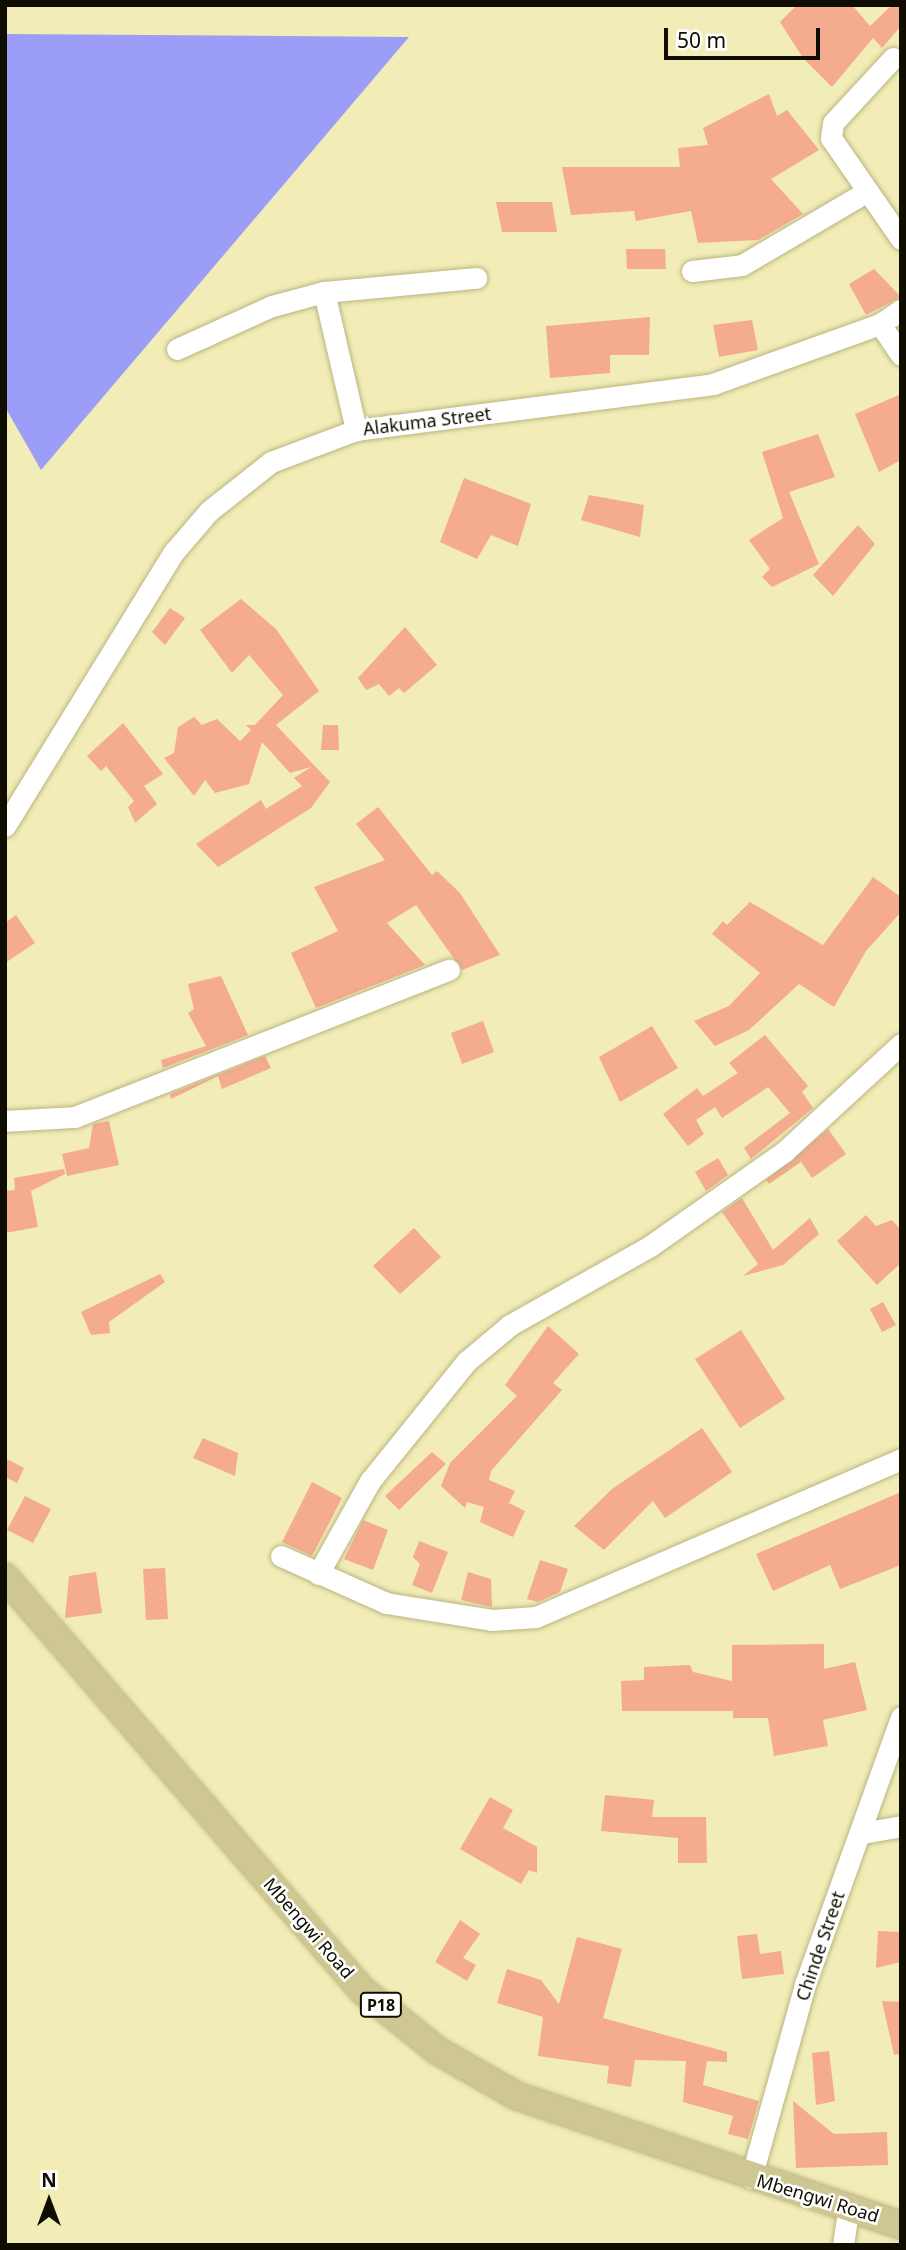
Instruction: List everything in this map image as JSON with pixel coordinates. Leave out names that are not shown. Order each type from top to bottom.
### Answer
[{"type":"main road","name":"Mbengwi Road","points":[[5,1577],[362,1990],[427,2043],[517,2096],[751,2178],[849,2205],[901,2225]]},
{"type":"street","points":[[893,58],[833,123],[831,138],[864,193],[901,239]]},
{"type":"street","points":[[692,271],[742,265],[864,193]]},
{"type":"street","points":[[177,349],[272,306],[324,292],[476,278]]},
{"type":"street","points":[[324,292],[356,430]]},
{"type":"street","name":"Alakuma Street","points":[[5,826],[173,553],[209,511],[271,462],[356,430],[713,384],[880,324],[901,310]]},
{"type":"street","points":[[880,324],[901,355]]},
{"type":"street","points":[[5,1121],[75,1117],[449,970]]},
{"type":"street","points":[[318,1574],[370,1481],[467,1361],[510,1325],[650,1246],[785,1151],[901,1044]]},
{"type":"street","points":[[281,1556],[386,1603],[433,1613],[536,1616],[901,1460]]},
{"type":"street","name":"Chinde Street","points":[[751,2178],[804,1984],[862,1833],[901,1717]]},
{"type":"street","points":[[862,1833],[901,1826]]},
{"type":"street","points":[[843,2245],[849,2205]]},
{"type":"shaded area","points":[[5,34],[409,37],[41,470],[5,407]]},
{"type":"building","points":[[797,5],[852,5],[870,26],[892,5],[901,5],[901,26],[882,48],[873,38],[832,87],[803,58],[780,22]]},
{"type":"building","points":[[769,94],[777,116],[787,110],[819,150],[771,179],[803,214],[758,240],[698,243],[691,211],[636,221],[634,211],[571,215],[562,167],[680,167],[678,148],[708,145],[703,128]]},
{"type":"building","points":[[496,202],[552,202],[557,232],[502,232]]},
{"type":"building","points":[[626,249],[665,249],[666,269],[627,269]]},
{"type":"building","points":[[874,269],[901,297],[866,315],[849,284]]},
{"type":"building","points":[[650,317],[649,355],[610,355],[610,373],[550,378],[546,326]]},
{"type":"building","points":[[752,320],[758,350],[719,357],[713,325]]},
{"type":"building","points":[[901,394],[901,460],[879,472],[855,414]]},
{"type":"building","points":[[818,434],[835,477],[789,492],[819,564],[772,587],[762,577],[770,569],[749,540],[783,518],[762,452]]},
{"type":"building","points":[[464,478],[531,504],[518,546],[491,535],[477,559],[440,542]]},
{"type":"building","points":[[589,495],[644,505],[640,537],[581,520]]},
{"type":"building","points":[[858,525],[875,544],[833,596],[813,575]]},
{"type":"building","points":[[241,599],[276,629],[319,691],[276,725],[330,782],[311,808],[218,867],[196,844],[261,800],[266,809],[302,786],[294,778],[311,767],[290,773],[262,742],[249,784],[215,793],[205,780],[194,796],[164,758],[174,753],[178,727],[194,717],[202,725],[217,719],[240,741],[251,730],[246,725],[255,725],[283,695],[249,655],[232,673],[200,630]]},
{"type":"building","points":[[170,608],[185,618],[165,645],[152,632]]},
{"type":"building","points":[[405,627],[437,665],[404,693],[399,688],[389,696],[379,684],[366,690],[358,678]]},
{"type":"building","points":[[123,723],[163,774],[144,786],[157,804],[135,823],[128,807],[134,801],[106,766],[101,771],[87,756]]},
{"type":"building","points":[[323,725],[338,725],[339,750],[321,750]]},
{"type":"building","points":[[378,807],[432,875],[437,871],[460,893],[500,955],[462,970],[416,905],[387,923],[425,965],[316,1008],[291,953],[338,931],[314,887],[385,860],[356,824]]},
{"type":"building","points":[[873,877],[901,897],[901,912],[866,951],[834,1007],[799,984],[749,1030],[715,1046],[694,1021],[729,1006],[760,973],[712,934],[723,921],[727,925],[750,902],[823,945]]},
{"type":"building","points":[[16,915],[35,943],[5,963],[5,923]]},
{"type":"building","points":[[221,976],[248,1035],[163,1068],[161,1060],[206,1046],[188,1013],[194,1009],[188,984]]},
{"type":"building","points":[[483,1021],[494,1052],[462,1064],[451,1033]]},
{"type":"building","points":[[652,1026],[678,1068],[620,1102],[599,1057]]},
{"type":"building","points":[[765,1035],[808,1086],[802,1092],[813,1108],[751,1159],[744,1148],[790,1113],[768,1087],[722,1118],[715,1107],[696,1120],[704,1134],[688,1146],[663,1114],[697,1088],[703,1096],[738,1073],[729,1063]]},
{"type":"building","points":[[265,1056],[271,1068],[222,1089],[218,1076],[171,1099],[170,1094]]},
{"type":"building","points":[[109,1121],[119,1165],[67,1176],[62,1154],[89,1148],[93,1124]]},
{"type":"building","points":[[828,1129],[846,1154],[812,1178],[801,1162],[769,1184],[766,1180]]},
{"type":"building","points":[[718,1158],[728,1175],[706,1191],[695,1172]]},
{"type":"building","points":[[64,1169],[65,1174],[31,1191],[38,1227],[5,1233],[5,1191],[15,1190],[14,1178]]},
{"type":"building","points":[[742,1198],[773,1250],[810,1218],[819,1234],[783,1265],[743,1276],[758,1264],[722,1212]]},
{"type":"building","points":[[866,1215],[876,1226],[892,1220],[901,1230],[901,1263],[877,1285],[837,1241]]},
{"type":"building","points":[[414,1228],[441,1257],[400,1294],[373,1266]]},
{"type":"building","points":[[160,1274],[165,1282],[109,1322],[110,1333],[91,1335],[81,1312]]},
{"type":"building","points":[[883,1302],[896,1325],[882,1332],[870,1309]]},
{"type":"building","points":[[548,1326],[579,1354],[553,1383],[562,1390],[491,1471],[489,1480],[515,1491],[509,1503],[525,1511],[513,1537],[480,1522],[484,1507],[467,1502],[465,1508],[441,1486],[450,1463],[517,1396],[505,1385]]},
{"type":"building","points":[[741,1330],[785,1399],[740,1428],[695,1359]]},
{"type":"building","points":[[702,1428],[732,1472],[665,1518],[653,1501],[604,1550],[574,1526],[612,1489]]},
{"type":"building","points":[[203,1438],[238,1453],[235,1476],[193,1458]]},
{"type":"building","points":[[432,1452],[446,1464],[399,1510],[385,1496]]},
{"type":"building","points":[[5,1458],[24,1468],[17,1483],[5,1477]]},
{"type":"building","points":[[312,1482],[342,1498],[312,1556],[282,1542]]},
{"type":"building","points":[[901,1492],[901,1565],[840,1589],[830,1565],[773,1591],[756,1554]]},
{"type":"building","points":[[25,1496],[51,1509],[33,1543],[7,1530]]},
{"type":"building","points":[[363,1520],[388,1530],[373,1570],[344,1559]]},
{"type":"building","points":[[419,1541],[448,1552],[432,1593],[412,1585],[420,1564],[413,1557]]},
{"type":"building","points":[[540,1560],[568,1569],[560,1592],[538,1602],[527,1599]]},
{"type":"building","points":[[165,1568],[168,1619],[146,1620],[143,1569]]},
{"type":"building","points":[[96,1572],[102,1613],[65,1618],[69,1576]]},
{"type":"building","points":[[468,1572],[491,1579],[492,1607],[461,1600]]},
{"type":"building","points":[[824,1644],[824,1669],[855,1662],[867,1710],[823,1720],[828,1746],[774,1756],[768,1718],[733,1718],[733,1711],[622,1711],[621,1681],[644,1680],[644,1667],[690,1665],[693,1672],[732,1681],[732,1645]]},
{"type":"building","points":[[605,1795],[654,1800],[652,1817],[706,1817],[707,1863],[678,1863],[678,1838],[601,1831]]},
{"type":"building","points":[[490,1797],[513,1810],[503,1828],[537,1847],[537,1873],[529,1870],[521,1884],[460,1849]]},
{"type":"building","points":[[460,1920],[480,1934],[463,1958],[476,1965],[467,1981],[435,1962]]},
{"type":"building","points":[[878,1931],[901,1932],[901,1962],[876,1968]]},
{"type":"building","points":[[757,1934],[760,1954],[781,1951],[784,1974],[742,1979],[737,1936]]},
{"type":"building","points":[[577,1937],[622,1949],[603,2018],[727,2052],[727,2062],[707,2061],[703,2085],[759,2101],[748,2139],[728,2134],[733,2116],[683,2102],[686,2061],[635,2060],[631,2087],[607,2083],[609,2066],[538,2056],[543,2017],[497,2003],[507,1969],[541,1980],[559,2004]]},
{"type":"building","points":[[882,2001],[901,2002],[901,2054],[894,2055]]},
{"type":"building","points":[[829,2051],[835,2101],[816,2105],[812,2053]]},
{"type":"building","points":[[793,2101],[834,2134],[887,2132],[888,2165],[796,2168]]}]
